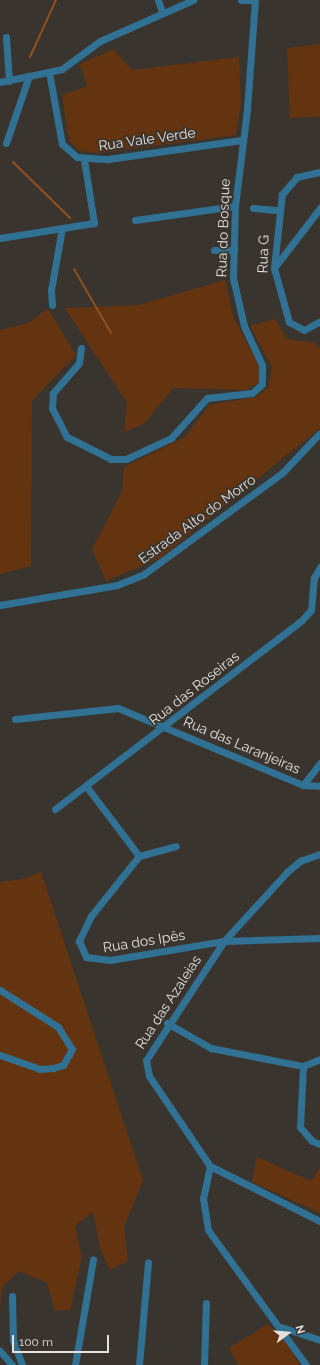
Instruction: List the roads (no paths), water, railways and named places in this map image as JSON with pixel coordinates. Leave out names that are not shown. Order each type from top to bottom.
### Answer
[{"type":"street","points":[[158,0],[162,12]]},
{"type":"street","points":[[0,82],[49,72],[68,66],[100,41],[162,12],[193,0]]},
{"type":"street","points":[[241,0],[254,0]]},
{"type":"street","name":"Rua do Bosque","points":[[81,348],[79,363],[53,394],[52,408],[67,437],[111,459],[126,459],[171,438],[202,402],[214,394],[244,394],[258,389],[264,371],[238,307],[234,250],[235,206],[254,0]]},
{"type":"street","points":[[6,37],[9,81]]},
{"type":"street","name":"Rua Vale Verde","points":[[49,72],[62,144],[71,154],[84,160],[242,140]]},
{"type":"street","points":[[6,143],[29,76]]},
{"type":"street","points":[[0,238],[94,223],[84,160]]},
{"type":"street","name":"Rua G","points":[[320,172],[305,174],[290,183],[282,194],[278,210],[274,268],[289,322],[304,330],[320,321]]},
{"type":"street","points":[[135,220],[235,206]]},
{"type":"street","points":[[253,208],[278,210]]},
{"type":"street","points":[[274,268],[320,208]]},
{"type":"street","points":[[52,305],[51,290],[62,228]]},
{"type":"street","points":[[214,250],[234,250]]},
{"type":"street","name":"Estrada Alto do Morro","points":[[0,605],[117,585],[144,574],[282,473],[320,433]]},
{"type":"street","name":"Rua das Roseiras","points":[[55,809],[166,727],[308,615],[320,567]]},
{"type":"street","name":"Rua das Laranjeiras","points":[[16,719],[118,708],[303,784],[320,786]]},
{"type":"street","points":[[303,784],[320,763]]},
{"type":"street","points":[[86,786],[139,856],[176,846]]},
{"type":"street","name":"Rua das Azaleias","points":[[210,1166],[146,1068],[148,1051],[224,941],[287,872],[300,861],[320,854]]},
{"type":"street","name":"Rua dos Ipês","points":[[139,856],[91,916],[79,941],[86,957],[110,960],[224,941],[320,938]]},
{"type":"street","points":[[0,990],[58,1028],[72,1049],[63,1065],[53,1068],[40,1069],[0,1055]]},
{"type":"street","points":[[167,1023],[211,1048],[303,1066],[320,1059]]},
{"type":"street","points":[[303,1066],[300,1127],[312,1141],[320,1144]]},
{"type":"street","points":[[306,1365],[208,1230],[203,1198],[210,1166],[320,1221]]},
{"type":"street","points":[[75,1365],[93,1260]]},
{"type":"street","points":[[139,1365],[148,1262]]},
{"type":"street","points":[[12,1296],[13,1340],[22,1365]]},
{"type":"street","points":[[204,1365],[206,1303]]},
{"type":"street","points":[[278,1326],[320,1340]]},
{"type":"street","points":[[0,1352],[12,1365]]},
{"type":"waterway","points":[[30,57],[56,0]]},
{"type":"waterway","points":[[13,162],[70,218]]},
{"type":"waterway","points":[[74,269],[111,333]]}]
